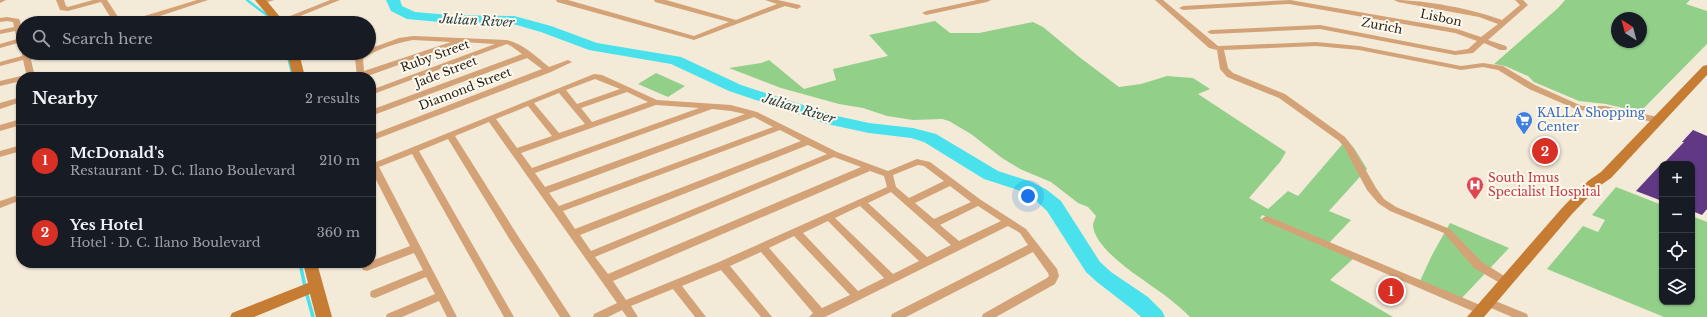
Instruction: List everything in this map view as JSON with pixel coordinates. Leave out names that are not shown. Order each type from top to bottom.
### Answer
[{"type":"street","points":[[60,0],[63,8],[68,9],[102,0],[113,16]]},
{"type":"street","points":[[153,16],[204,0]]},
{"type":"street","points":[[295,16],[336,0]]},
{"type":"street","points":[[560,0],[694,38],[784,4]]},
{"type":"street","points":[[658,0],[736,22]]},
{"type":"street","points":[[769,0],[797,7]]},
{"type":"street","points":[[926,13],[987,0]]},
{"type":"street","points":[[1159,0],[1212,46],[1220,48],[1316,44],[1359,48],[1461,68],[1483,65],[1500,68],[1532,87],[1581,108],[1605,110],[1658,120]]},
{"type":"street","points":[[1398,0],[1481,15],[1503,23]]},
{"type":"street","name":"Zurich","points":[[1211,32],[1320,27],[1455,53],[1470,51],[1524,5],[1519,0]]},
{"type":"street","points":[[264,1],[275,16]]},
{"type":"street","name":"Lisbon","points":[[1183,8],[1287,1],[1457,31],[1503,48]]},
{"type":"street","points":[[0,20],[11,20],[16,22]]},
{"type":"street","points":[[0,32],[16,28]]},
{"type":"street","points":[[376,50],[409,39],[507,42],[514,44],[529,54],[548,70]]},
{"type":"street","points":[[372,72],[463,40]]},
{"type":"street","name":"Ruby Street","points":[[376,91],[507,42]]},
{"type":"street","points":[[0,46],[16,44]]},
{"type":"street","points":[[1220,48],[1224,69],[1230,75],[1282,96],[1342,139],[1348,146],[1372,190],[1381,201],[1402,213],[1447,231],[1478,265],[1505,282]]},
{"type":"street","name":"Jade Street","points":[[376,111],[529,54]]},
{"type":"street","points":[[0,64],[16,58]]},
{"type":"street","points":[[26,60],[26,72]]},
{"type":"street","points":[[295,60],[298,72]]},
{"type":"street","points":[[359,60],[361,72]]},
{"type":"street","name":"Diamond Street","points":[[376,136],[568,62]]},
{"type":"street","points":[[1481,310],[1567,211],[1593,184],[1606,175],[1707,68]]},
{"type":"street","points":[[376,166],[594,76],[655,102],[731,108],[754,114],[806,142],[888,174],[920,162],[931,166],[978,202],[1024,231],[1053,272],[1054,276],[1051,282],[987,317]]},
{"type":"street","points":[[0,84],[16,80]]},
{"type":"street","points":[[561,90],[590,125]]},
{"type":"street","points":[[576,107],[626,90]]},
{"type":"street","points":[[0,106],[16,101]]},
{"type":"street","points":[[529,102],[557,137]]},
{"type":"street","points":[[515,152],[655,102]]},
{"type":"street","points":[[530,172],[713,106]]},
{"type":"street","points":[[544,191],[754,114]]},
{"type":"street","points":[[491,118],[633,317]]},
{"type":"street","points":[[0,128],[16,123]]},
{"type":"street","points":[[557,210],[780,127]]},
{"type":"street","points":[[450,135],[514,238],[566,317]]},
{"type":"street","points":[[574,233],[806,142]]},
{"type":"street","points":[[0,154],[16,149]]},
{"type":"street","points":[[414,150],[510,317]]},
{"type":"street","points":[[590,255],[834,154]]},
{"type":"street","points":[[607,279],[870,168]]},
{"type":"street","points":[[376,173],[452,317]]},
{"type":"street","points":[[888,174],[892,188],[958,246]]},
{"type":"street","points":[[908,202],[950,182]]},
{"type":"street","points":[[598,317],[624,304],[723,265],[892,188]]},
{"type":"street","points":[[0,205],[16,199]]},
{"type":"street","points":[[861,202],[926,262]]},
{"type":"street","points":[[933,224],[978,202]]},
{"type":"street","points":[[829,217],[892,278]]},
{"type":"street","points":[[1267,219],[1481,310],[1524,317]]},
{"type":"street","points":[[762,247],[818,315],[1009,221]]},
{"type":"street","points":[[796,232],[858,296]]},
{"type":"street","points":[[896,317],[1035,246]]},
{"type":"street","points":[[376,264],[416,248]]},
{"type":"street","points":[[723,265],[767,317]]},
{"type":"street","points":[[311,268],[324,317]]},
{"type":"street","points":[[375,294],[429,272]]},
{"type":"street","points":[[676,284],[701,317]]},
{"type":"street","points":[[238,317],[316,286]]},
{"type":"street","points":[[392,317],[441,296]]},
{"type":"green space","points":[[1565,0],[1690,0],[1686,4],[1707,11],[1707,44],[1640,112],[1606,104],[1579,101],[1534,82],[1528,76],[1505,66],[1494,64],[1558,8]]},
{"type":"green space","points":[[935,21],[950,33],[979,33],[1033,22],[1043,27],[1119,87],[1141,84],[1167,76],[1193,78],[1210,89],[1198,94],[1286,152],[1280,162],[1249,198],[1268,209],[1288,191],[1298,196],[1346,140],[1354,148],[1367,169],[1329,211],[1351,220],[1329,243],[1262,215],[1260,218],[1354,258],[1330,280],[1393,317],[1190,317],[1170,299],[1123,265],[1102,245],[1096,235],[1093,225],[1096,216],[1088,207],[1078,203],[1051,182],[1020,169],[1002,158],[971,134],[949,121],[942,119],[913,120],[887,116],[863,108],[839,104],[781,88],[729,68],[761,63],[769,60],[804,89],[836,80],[833,69],[888,56],[869,35]]},
{"type":"green space","points":[[656,73],[685,86],[668,97],[638,84]]},
{"type":"green space","points":[[1616,187],[1659,204],[1659,305],[1695,305],[1695,217],[1707,222],[1707,317],[1664,317],[1547,269],[1583,226],[1598,232],[1605,220],[1592,215]]},
{"type":"green space","points":[[1450,223],[1509,248],[1461,299],[1420,281],[1432,255]]},
{"type":"building","points":[[1693,130],[1707,136],[1707,209],[1702,215],[1695,212],[1695,161],[1666,161],[1684,142],[1682,142]]},
{"type":"building","points":[[1659,166],[1659,200],[1636,191]]},
{"type":"waterway","points":[[247,0],[268,16]]},
{"type":"waterway","name":"Julian River","points":[[393,0],[396,8],[412,16],[450,19],[514,20],[546,29],[594,47],[675,60],[735,88],[833,120],[869,128],[913,133],[930,138],[991,175],[1025,186],[1040,194],[1054,206],[1093,267],[1104,277],[1140,303],[1154,317]]},
{"type":"waterway","points":[[289,60],[292,72]]},
{"type":"waterway","points":[[301,268],[305,287]]},
{"type":"waterway","points":[[307,295],[313,317]]},
{"type":"place","name":"KALLA Shopping Center","points":[[1524,135]]},
{"type":"place","name":"Yes Hotel","points":[[1545,151]]},
{"type":"place","name":"South Imus Specialist Hospital","points":[[1475,200]]},
{"type":"place","name":"McDonald's","points":[[1391,291]]}]
